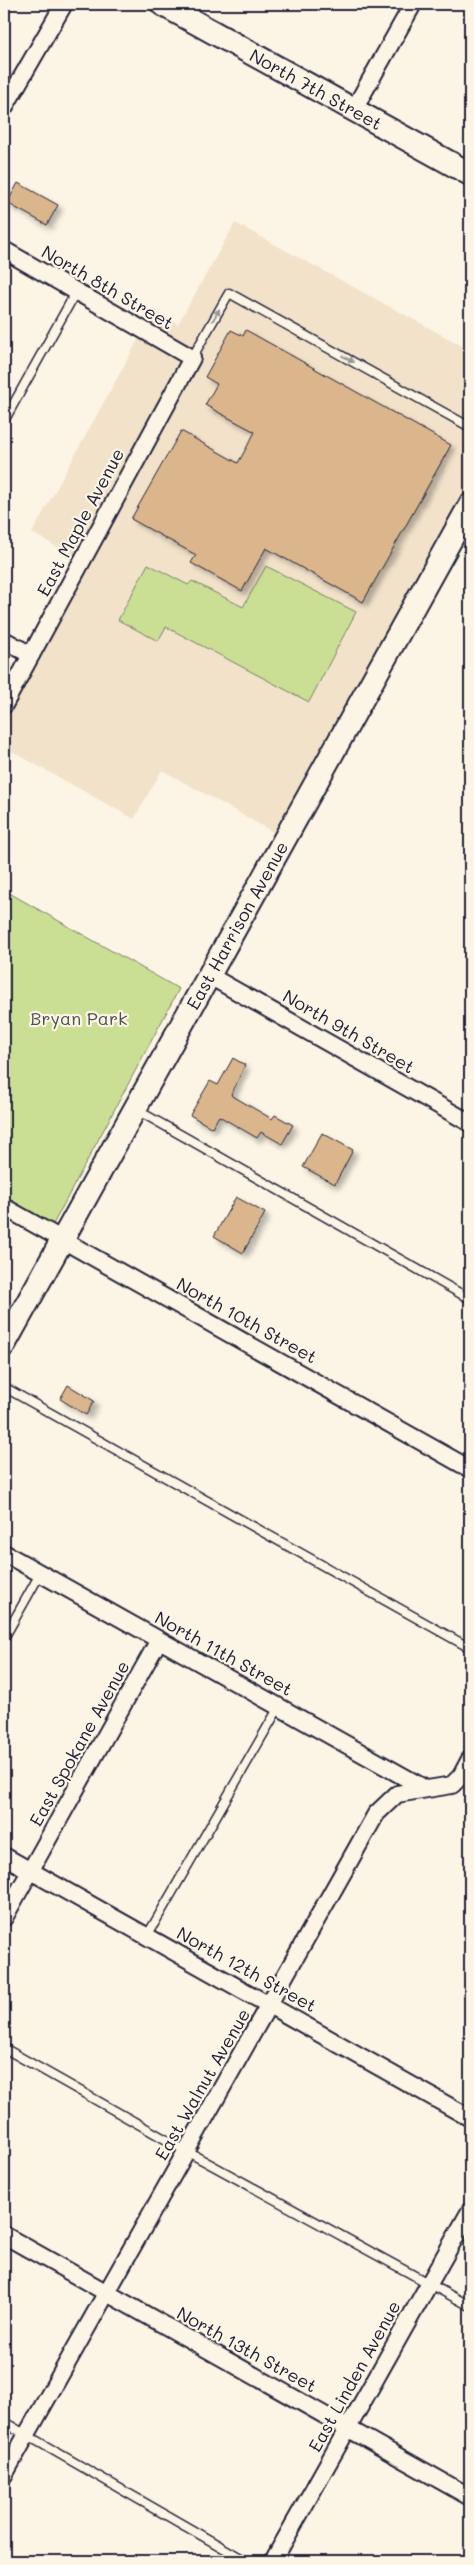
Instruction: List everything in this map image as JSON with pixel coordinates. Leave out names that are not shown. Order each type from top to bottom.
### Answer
[{"type":"street","points":[[4,108],[64,4]]},
{"type":"street","name":"North 7th Street","points":[[162,4],[470,174]]},
{"type":"street","points":[[353,111],[413,4]]},
{"type":"street","name":"North 8th Street","points":[[4,250],[192,358]]},
{"type":"street","name":"East Maple Avenue","points":[[4,705],[192,358]]},
{"type":"street","name":"East Harrison Avenue","points":[[4,1345],[470,505]]},
{"type":"street","points":[[4,640],[32,655]]},
{"type":"street","name":"North 9th Street","points":[[208,975],[470,1123]]},
{"type":"street","name":"North 10th Street","points":[[4,1207],[470,1468]]},
{"type":"street","name":"North 11th Street","points":[[4,1553],[424,1788]]},
{"type":"street","name":"East Spokane Avenue","points":[[4,1918],[159,1640]]},
{"type":"street","name":"East Walnut Avenue","points":[[4,2476],[376,1814],[398,1794],[424,1788],[444,1788],[452,1785],[461,1776],[470,1759]]},
{"type":"street","name":"North 12th Street","points":[[4,1856],[470,2118]]},
{"type":"street","name":"East Linden Avenue","points":[[273,2561],[470,2211]]},
{"type":"street","name":"North 13th Street","points":[[4,2235],[470,2498]]},
{"type":"lane","points":[[4,421],[76,292]]},
{"type":"lane","points":[[192,358],[228,293],[470,427]]},
{"type":"lane","points":[[134,1109],[470,1299]]},
{"type":"lane","points":[[4,1387],[470,1648]]},
{"type":"lane","points":[[4,1638],[40,1574]]},
{"type":"lane","points":[[147,1936],[279,1707]]},
{"type":"lane","points":[[4,2048],[186,2151],[470,2306]]},
{"type":"lane","points":[[4,2422],[246,2561]]},
{"type":"shaded area","points":[[235,223],[470,350],[470,482],[273,832],[162,770],[134,819],[4,747],[4,722],[90,565],[32,533],[154,311],[178,324]]},
{"type":"green space","points":[[148,564],[188,585],[192,581],[243,607],[266,566],[356,612],[309,702],[166,627],[158,641],[118,620]]},
{"type":"green space","name":"Bryan Park","points":[[4,890],[179,989],[50,1230],[4,1206]]},
{"type":"building","points":[[18,183],[58,205],[47,225],[7,203]]},
{"type":"building","points":[[231,330],[243,336],[246,330],[451,445],[363,602],[266,548],[242,591],[191,563],[196,555],[131,519],[181,431],[238,463],[255,432],[205,405],[217,384],[205,377]]},
{"type":"building","points":[[233,1058],[245,1065],[231,1095],[272,1119],[275,1115],[293,1125],[282,1144],[261,1132],[257,1138],[219,1116],[212,1128],[190,1115],[210,1081],[218,1085]]},
{"type":"building","points":[[322,1133],[353,1150],[335,1184],[303,1167]]},
{"type":"building","points":[[236,1197],[265,1213],[243,1253],[214,1236]]},
{"type":"building","points":[[68,1385],[94,1401],[86,1415],[60,1399]]}]
